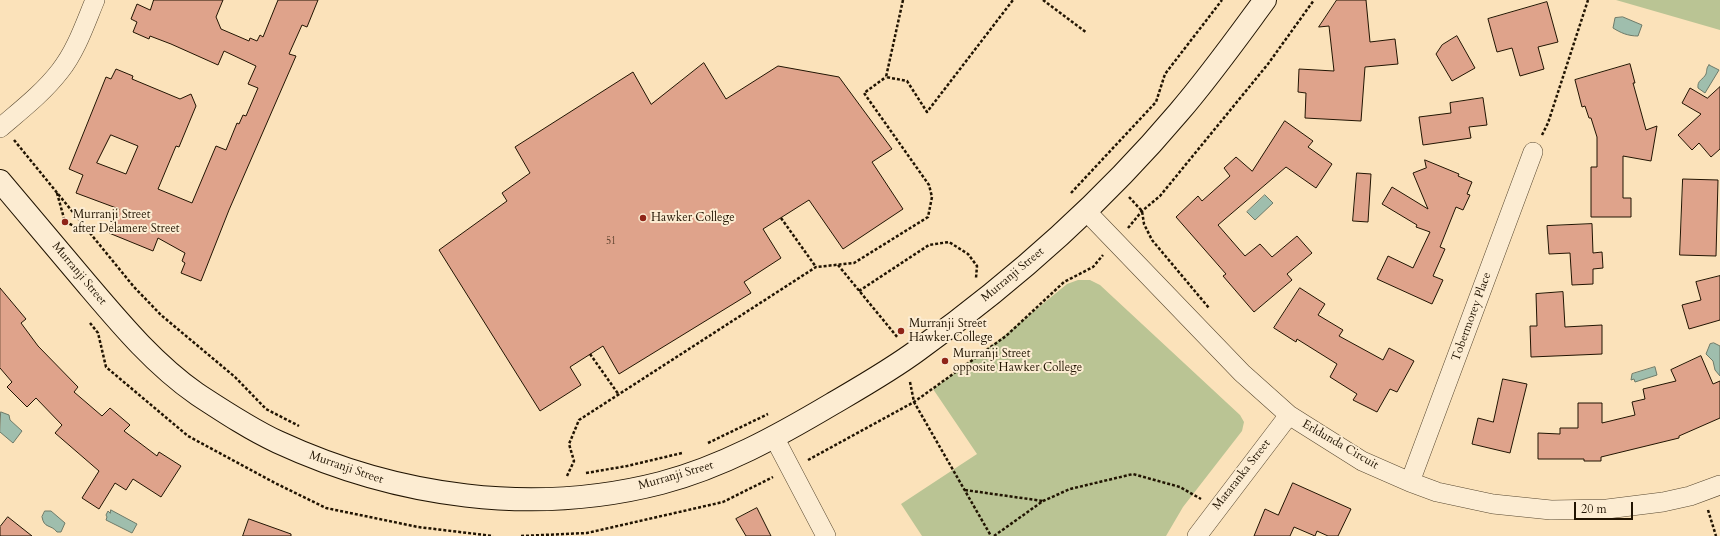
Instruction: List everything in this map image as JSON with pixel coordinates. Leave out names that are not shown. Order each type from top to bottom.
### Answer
[{"type":"street","points":[[1,127],[36,97],[60,71],[70,57],[95,0]]},
{"type":"street","name":"Murranji Street","points":[[0,181],[124,328],[170,372],[194,392],[248,427],[277,442],[343,469],[370,478],[434,492],[500,499],[566,499],[598,496],[660,483],[720,464],[774,437],[898,364],[919,350],[1007,282],[1086,211],[1115,182],[1179,112],[1225,55],[1265,0]]},
{"type":"street","name":"Tobermorey Place","points":[[1410,482],[1533,152]]},
{"type":"street","name":"Erldunda Circuit","points":[[1086,211],[1241,372],[1289,415],[1362,461],[1410,482],[1437,492],[1494,504],[1551,510],[1607,510],[1663,502],[1690,496],[1720,485]]},
{"type":"street","name":"Mataranka Street","points":[[1197,536],[1289,415]]},
{"type":"street","points":[[774,437],[826,536]]},
{"type":"path","points":[[567,476],[574,461],[569,444],[580,420],[816,267],[854,263],[928,217],[932,197],[929,185],[864,93],[886,77],[903,0]]},
{"type":"path","points":[[886,77],[907,81],[927,112],[1013,0]]},
{"type":"path","points":[[1043,0],[1087,33]]},
{"type":"path","points":[[1067,198],[1156,102],[1164,74],[1222,0]]},
{"type":"path","points":[[1533,152],[1548,123],[1588,0]]},
{"type":"path","points":[[1,127],[56,191],[134,287],[161,315],[235,377],[266,409],[300,426]]},
{"type":"path","points":[[1115,182],[1142,211],[1144,224],[1152,240],[1212,311]]},
{"type":"path","points":[[56,191],[65,222],[90,232]]},
{"type":"path","points":[[781,218],[816,267]]},
{"type":"path","points":[[859,291],[929,245],[949,242],[968,254],[977,266],[976,278]]},
{"type":"path","points":[[838,265],[898,338]]},
{"type":"path","points":[[970,282],[981,274]]},
{"type":"path","points":[[904,334],[886,346],[911,384],[914,402],[992,536],[1043,501],[1070,489],[1133,474],[1180,487],[1217,508]]},
{"type":"path","points":[[590,354],[619,395]]},
{"type":"path","points":[[707,444],[775,411]]},
{"type":"path","points":[[580,474],[628,466],[686,452]]},
{"type":"path","points":[[560,477],[574,475]]},
{"type":"path","points":[[965,490],[1043,501]]},
{"type":"green space","points":[[1616,0],[1720,0],[1720,30]]},
{"type":"green space","points":[[1078,280],[1090,280],[1100,285],[1240,415],[1244,422],[1242,431],[1183,507],[1166,536],[922,536],[901,504],[977,454],[933,389],[1000,339],[1067,284]]},
{"type":"shaded area","points":[[1623,17],[1642,25],[1638,36],[1625,34],[1613,28],[1615,18]]},
{"type":"shaded area","points":[[1709,65],[1719,70],[1705,93],[1698,88],[1698,85],[1705,76]]},
{"type":"shaded area","points":[[1265,195],[1273,203],[1255,220],[1247,212]]},
{"type":"shaded area","points":[[1714,343],[1720,346],[1720,376],[1715,370],[1713,361],[1706,354],[1710,344]]},
{"type":"shaded area","points":[[1655,367],[1657,375],[1635,382],[1634,379],[1631,380],[1632,374]]},
{"type":"shaded area","points":[[1,412],[9,415],[10,420],[22,431],[13,443],[0,432]]},
{"type":"shaded area","points":[[111,510],[137,524],[132,533],[106,520],[108,511],[110,513]]},
{"type":"shaded area","points":[[45,511],[51,511],[65,523],[61,532],[57,532],[44,523],[42,517]]},
{"type":"building","points":[[154,0],[223,0],[216,17],[221,29],[249,41],[250,38],[257,41],[260,35],[263,37],[278,0],[318,0],[307,27],[302,25],[289,54],[296,56],[229,210],[201,281],[181,273],[185,263],[182,261],[185,253],[158,238],[153,251],[109,233],[119,209],[76,193],[83,175],[69,169],[106,77],[111,79],[116,69],[133,76],[132,79],[180,99],[191,94],[196,106],[179,147],[176,146],[158,189],[192,203],[216,146],[226,150],[237,123],[239,124],[243,115],[246,116],[258,88],[248,84],[256,66],[224,51],[218,65],[171,44],[150,36],[149,39],[133,32],[137,22],[131,19],[137,4],[150,10]],"holes":[[[111,135],[138,146],[126,174],[97,163]]]},
{"type":"building","points":[[1337,0],[1366,0],[1370,42],[1395,39],[1398,64],[1365,67],[1361,121],[1305,118],[1306,93],[1298,92],[1299,69],[1334,71],[1329,26],[1319,27]]},
{"type":"building","points":[[1547,2],[1558,42],[1538,47],[1544,69],[1520,76],[1512,48],[1497,52],[1488,19]]},
{"type":"building","points":[[1457,36],[1475,68],[1452,81],[1436,54],[1442,45]]},
{"type":"building","points":[[704,63],[726,99],[778,66],[839,77],[892,149],[872,162],[903,209],[843,249],[809,200],[763,229],[781,258],[744,282],[751,293],[619,374],[603,346],[570,367],[581,385],[540,411],[439,250],[507,201],[502,193],[530,173],[515,147],[633,72],[651,104]]},
{"type":"building","points":[[1630,64],[1635,83],[1633,83],[1646,130],[1657,126],[1651,161],[1623,156],[1623,198],[1631,198],[1631,217],[1591,217],[1591,167],[1597,167],[1597,137],[1591,118],[1589,118],[1585,106],[1582,107],[1575,80]]},
{"type":"building","points":[[1720,87],[1720,149],[1711,157],[1699,143],[1692,150],[1678,135],[1701,114],[1682,103],[1690,88],[1707,98]]},
{"type":"building","points":[[1483,98],[1487,125],[1469,127],[1471,138],[1423,145],[1419,117],[1451,113],[1450,103]]},
{"type":"building","points":[[1285,121],[1313,141],[1308,147],[1332,164],[1316,188],[1286,167],[1218,225],[1245,256],[1260,244],[1272,257],[1297,236],[1312,253],[1287,274],[1292,280],[1254,312],[1223,276],[1226,274],[1176,217],[1198,196],[1202,201],[1230,176],[1224,168],[1236,157],[1252,171]]},
{"type":"building","points":[[1425,160],[1459,174],[1458,176],[1472,182],[1467,194],[1470,195],[1463,210],[1456,207],[1440,247],[1445,249],[1433,276],[1443,280],[1432,304],[1377,279],[1388,256],[1413,268],[1430,232],[1416,227],[1417,225],[1382,204],[1392,187],[1428,209],[1413,173],[1426,168]]},
{"type":"building","points":[[1357,173],[1371,174],[1368,222],[1353,221]]},
{"type":"building","points":[[1683,179],[1718,180],[1716,256],[1680,255]]},
{"type":"building","points":[[1592,224],[1593,253],[1602,252],[1603,268],[1593,269],[1593,284],[1572,285],[1570,253],[1549,254],[1547,226]]},
{"type":"building","points":[[1720,276],[1720,320],[1689,329],[1682,305],[1701,300],[1696,282]]},
{"type":"building","points":[[0,288],[26,319],[21,323],[38,346],[78,387],[74,392],[102,416],[110,408],[130,425],[124,431],[157,456],[159,452],[181,466],[161,497],[133,479],[126,490],[115,483],[99,509],[82,498],[99,471],[55,433],[62,425],[36,398],[27,407],[7,387],[12,382],[0,368]]},
{"type":"building","points":[[1300,288],[1325,304],[1318,315],[1343,330],[1339,336],[1383,360],[1389,348],[1414,361],[1397,392],[1390,389],[1377,412],[1353,400],[1357,394],[1330,377],[1337,364],[1297,339],[1296,342],[1274,328]]},
{"type":"building","points":[[1563,292],[1565,327],[1602,325],[1602,354],[1531,357],[1530,326],[1537,326],[1536,294]]},
{"type":"building","points":[[1701,356],[1713,384],[1720,381],[1720,418],[1679,436],[1679,438],[1601,457],[1601,461],[1584,461],[1584,459],[1538,459],[1538,433],[1560,434],[1560,428],[1578,428],[1578,403],[1602,403],[1602,423],[1635,415],[1632,402],[1645,399],[1643,389],[1676,381],[1671,370]]},
{"type":"building","points":[[1503,379],[1527,384],[1510,453],[1472,444],[1478,418],[1493,422]]},
{"type":"building","points":[[1293,483],[1351,509],[1338,536],[1328,536],[1317,531],[1315,536],[1294,527],[1290,536],[1254,536],[1265,509],[1278,515]]},
{"type":"building","points":[[757,508],[771,536],[746,536],[736,519]]},
{"type":"building","points":[[8,517],[32,536],[0,536],[0,527]]},
{"type":"building","points":[[249,519],[291,534],[291,536],[243,536]]},
{"type":"place","name":"Hawker College","points":[[643,218]]},
{"type":"place","name":"Murranji Street after Delamere Street","points":[[65,222]]},
{"type":"place","name":"Murranji Street Hawker College","points":[[901,331]]},
{"type":"place","name":"Murranji Street opposite Hawker College","points":[[945,361]]}]
